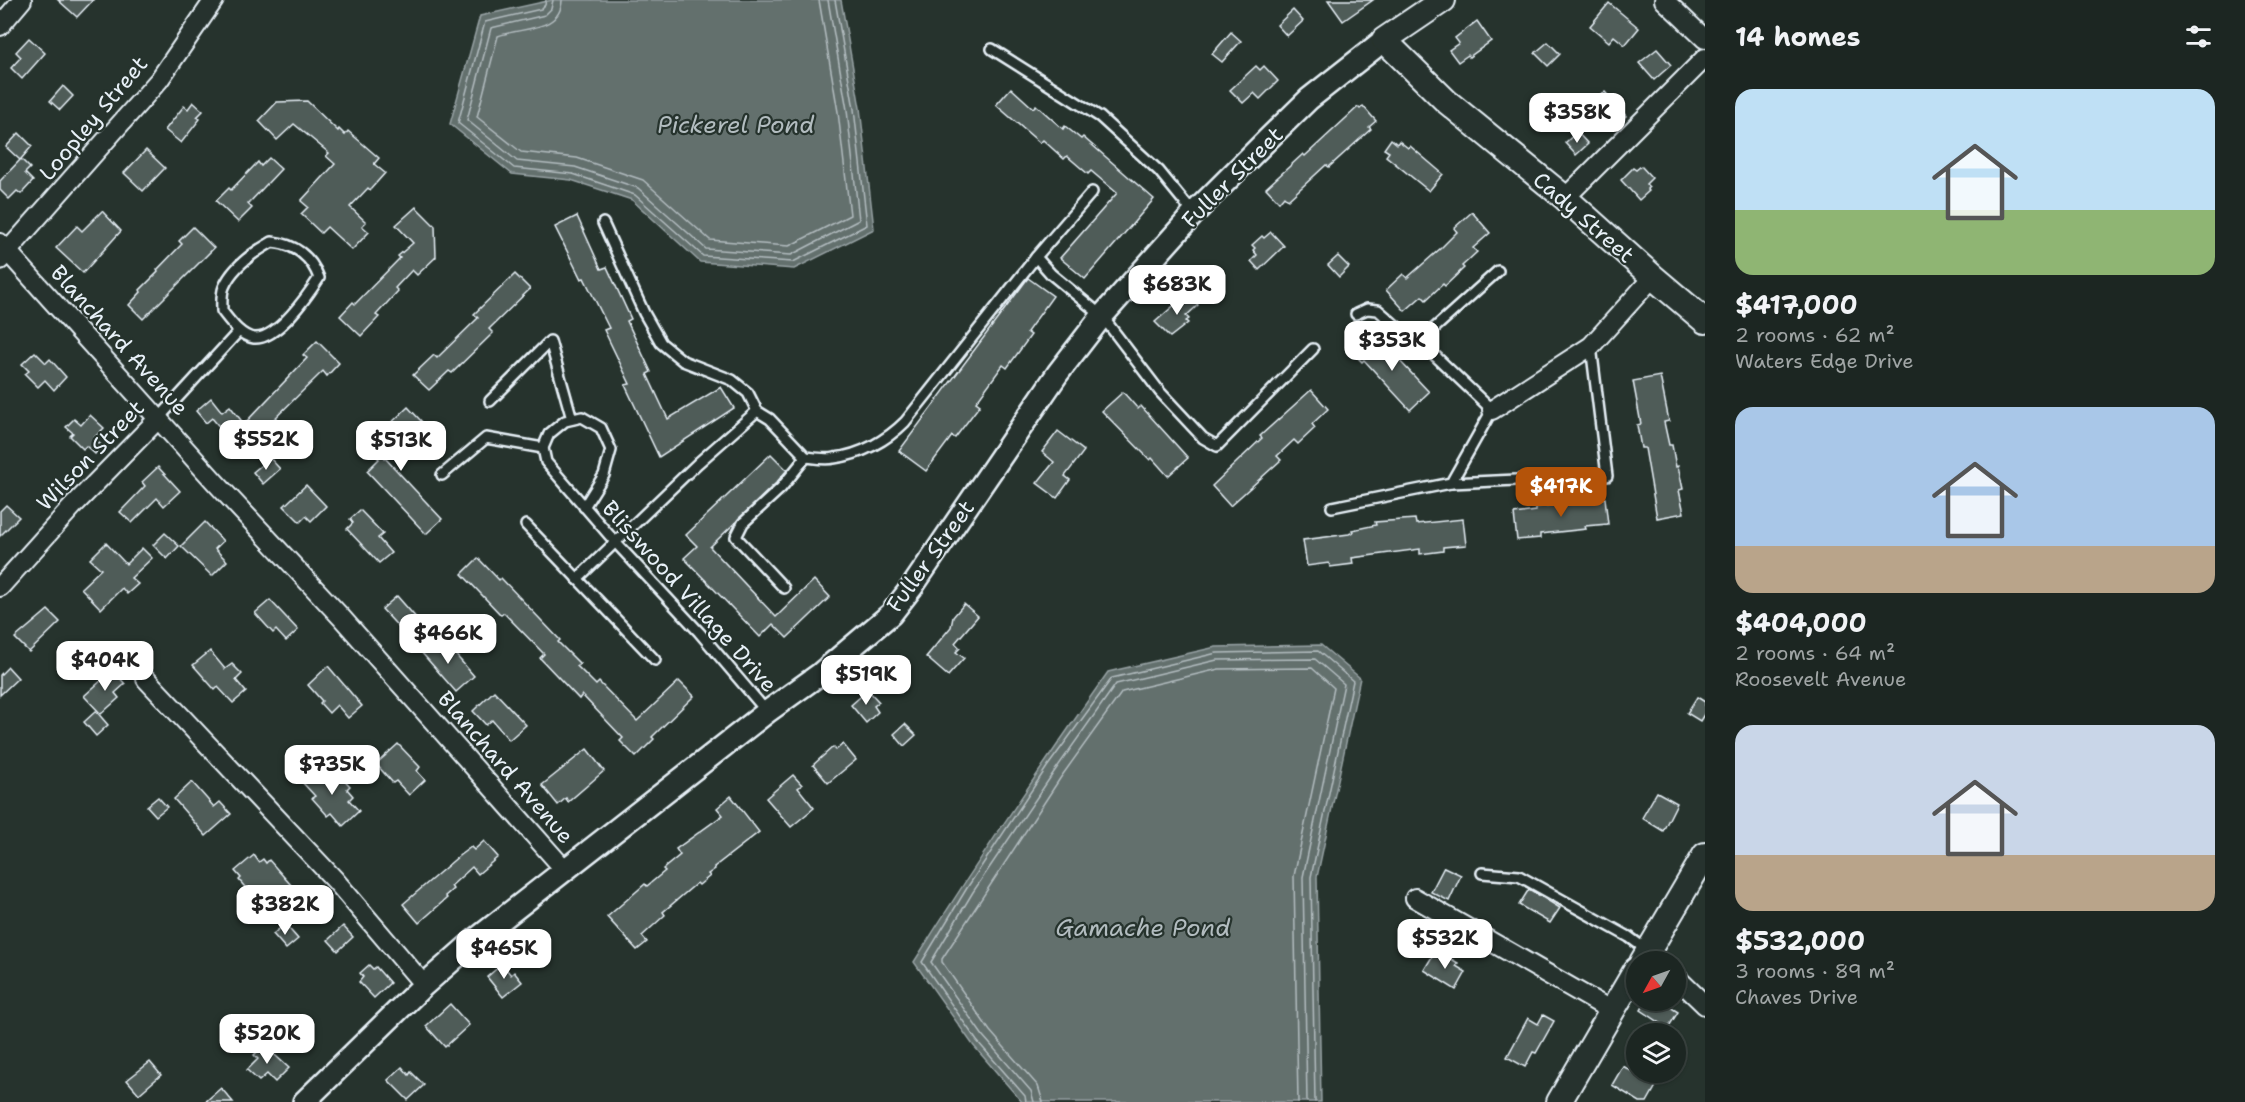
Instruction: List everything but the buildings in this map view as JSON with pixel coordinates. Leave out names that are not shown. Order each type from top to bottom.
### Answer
[{"type":"main road","name":"Fuller Street","points":[[1384,40],[1443,0]]},
{"type":"main road","name":"Cady Street","points":[[1384,40],[1446,101],[1565,198],[1653,278],[1705,321]]},
{"type":"main road","points":[[1652,951],[1705,855]]},
{"type":"main road","points":[[1559,1102],[1626,990]]},
{"type":"street","points":[[0,26],[22,0]]},
{"type":"street","name":"Loopley Street","points":[[3,251],[159,80],[214,0]]},
{"type":"street","points":[[1664,0],[1705,39]]},
{"type":"street","name":"Fuller Street","points":[[304,1102],[424,985],[499,921],[767,712],[820,674],[891,614],[912,587],[1058,373],[1102,316],[1194,214],[1309,99],[1384,40]]},
{"type":"street","points":[[1565,198],[1705,58]]},
{"type":"street","name":"Blanchard Avenue","points":[[3,251],[341,617],[565,870]]},
{"type":"street","points":[[1492,410],[1591,346],[1653,278]]},
{"type":"street","name":"Wilson Street","points":[[0,587],[159,418]]},
{"type":"street","points":[[146,679],[335,880],[424,985]]},
{"type":"street","points":[[1415,898],[1612,1011]]},
{"type":"street","points":[[1686,987],[1705,1005]]},
{"type":"lane","points":[[992,49],[1100,117],[1159,171],[1194,214]]},
{"type":"lane","points":[[603,224],[644,313],[661,343],[683,361],[732,380],[748,393],[757,411],[771,419],[806,458],[834,459],[867,448],[892,435],[905,422],[1036,257],[1092,192]]},
{"type":"lane","points":[[272,242],[288,243],[310,261],[319,278],[309,294],[269,335],[254,338],[239,331],[222,311],[224,288],[254,252],[272,242]]},
{"type":"lane","points":[[1036,257],[1051,274],[1102,316],[1160,392],[1203,438],[1217,446],[1313,349]]},
{"type":"lane","points":[[1419,342],[1498,271]]},
{"type":"lane","points":[[1356,314],[1367,309],[1378,310],[1419,342],[1492,410],[1451,483]]},
{"type":"lane","name":"Wilson Street","points":[[159,418],[239,331]]},
{"type":"lane","points":[[442,475],[486,438],[543,448],[549,434],[565,421],[572,419],[550,341],[490,401]]},
{"type":"lane","points":[[1332,507],[1451,483],[1607,476],[1591,346]]},
{"type":"lane","points":[[577,579],[698,463],[757,411]]},
{"type":"lane","name":"Blisswood Village Drive","points":[[572,419],[582,417],[601,428],[611,450],[604,475],[584,507]]},
{"type":"lane","name":"Blisswood Village Drive","points":[[543,448],[546,462],[584,507],[699,632],[767,712]]},
{"type":"lane","points":[[784,588],[736,537],[743,523],[781,488],[806,458]]},
{"type":"lane","points":[[526,525],[655,660]]},
{"type":"lane","points":[[1482,873],[1519,876],[1629,937],[1639,951]]},
{"type":"water","name":"Pickerel Pond","points":[[552,0],[841,0],[860,108],[874,229],[794,269],[700,262],[632,200],[571,180],[512,174],[450,124],[480,16]]},
{"type":"water","name":"Gamache Pond","points":[[1321,645],[1360,678],[1317,877],[1321,1102],[1022,1102],[973,1045],[914,962],[961,888],[1108,672],[1216,647]]}]
